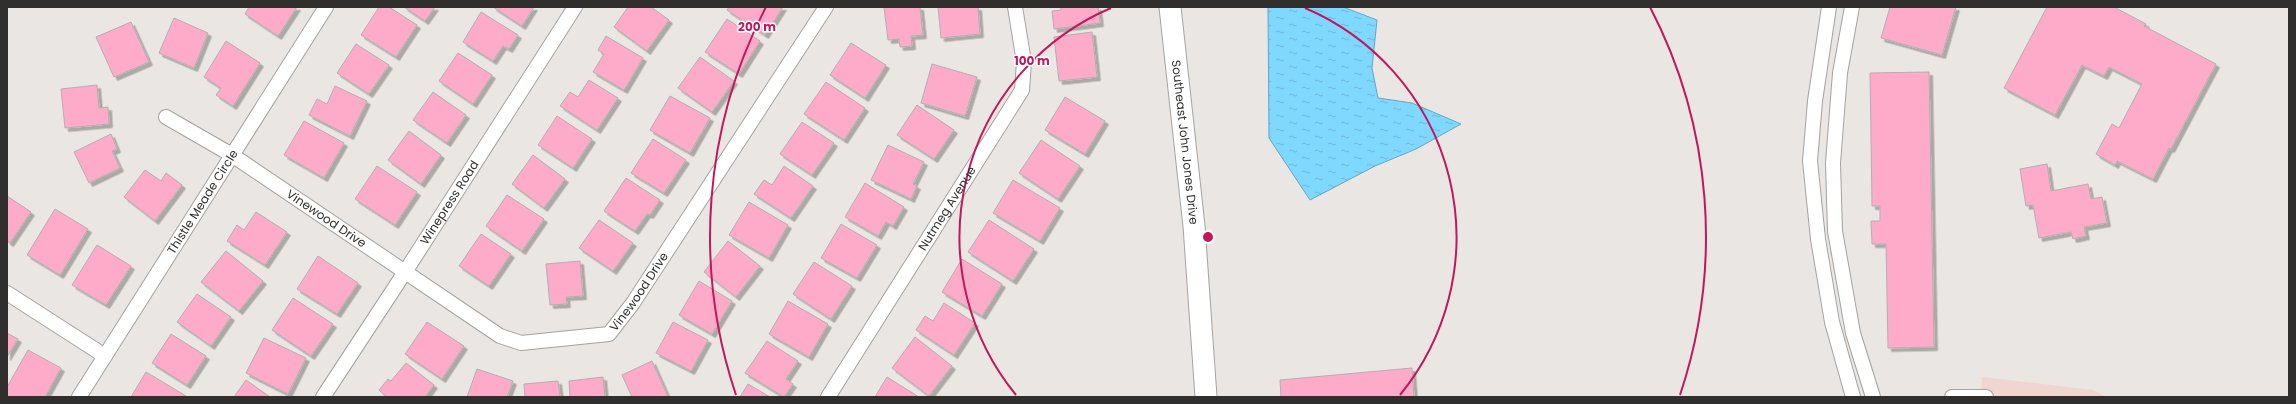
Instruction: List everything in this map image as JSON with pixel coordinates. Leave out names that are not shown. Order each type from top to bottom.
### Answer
[{"type":"main road","name":"Southeast John Jones Drive","points":[[1170,7],[1194,226],[1206,397]]},
{"type":"street","name":"Thistle Meade Circle","points":[[79,397],[326,7]]},
{"type":"street","name":"Winepress Road","points":[[323,397],[575,7]]},
{"type":"street","name":"Vinewood Drive","points":[[166,116],[232,156],[500,336],[521,343],[609,334],[633,303],[826,7]]},
{"type":"street","name":"Nutmeg Avenue","points":[[828,397],[1022,90],[1024,62],[1015,7]]},
{"type":"street","points":[[1829,7],[1815,101],[1810,161],[1818,239],[1832,322],[1853,397]]},
{"type":"street","points":[[1852,7],[1840,73],[1833,163],[1835,231],[1853,333],[1873,397]]},
{"type":"street","points":[[7,293],[105,356]]},
{"type":"street","points":[[1952,397],[1986,397]]},
{"type":"shaded area","points":[[1982,377],[2093,390],[2106,397],[1981,397]]},
{"type":"water","points":[[1268,7],[1343,7],[1377,20],[1372,68],[1378,98],[1412,103],[1461,124],[1416,149],[1375,166],[1310,200],[1269,138]]},
{"type":"building","points":[[249,7],[297,7],[278,36],[245,14]]},
{"type":"building","points":[[379,7],[389,7],[417,25],[396,57],[361,35]]},
{"type":"building","points":[[404,7],[435,7],[425,21]]},
{"type":"building","points":[[493,7],[534,7],[522,26]]},
{"type":"building","points":[[628,7],[651,7],[669,20],[647,51],[614,27]]},
{"type":"building","points":[[729,7],[783,7],[765,35],[727,10]]},
{"type":"building","points":[[884,7],[920,7],[923,35],[911,36],[912,46],[900,47],[899,39],[888,40]]},
{"type":"building","points":[[938,7],[978,7],[980,34],[941,38]]},
{"type":"building","points":[[1061,7],[1098,7],[1100,23],[1054,29],[1052,11],[1061,10]]},
{"type":"building","points":[[1890,7],[1956,7],[1942,55],[1881,38]]},
{"type":"building","points":[[2047,7],[2114,7],[2146,24],[2144,26],[2216,64],[2171,149],[2169,148],[2153,179],[2117,161],[2115,165],[2096,154],[2112,124],[2119,128],[2142,84],[2109,67],[2104,76],[2082,65],[2055,115],[2004,88]]},
{"type":"building","points":[[481,12],[518,35],[509,49],[503,46],[493,61],[463,42]]},
{"type":"building","points":[[174,18],[208,33],[194,68],[159,53]]},
{"type":"building","points":[[727,19],[760,41],[739,74],[705,52]]},
{"type":"building","points":[[131,22],[149,62],[114,77],[96,37]]},
{"type":"building","points":[[1092,32],[1097,77],[1059,81],[1054,37]]},
{"type":"building","points":[[606,36],[643,58],[624,90],[593,72],[604,54],[598,50]]},
{"type":"building","points":[[226,41],[260,63],[233,106],[216,95],[221,88],[204,77]]},
{"type":"building","points":[[851,43],[886,65],[865,98],[830,75]]},
{"type":"building","points":[[356,44],[389,65],[369,94],[337,73]]},
{"type":"building","points":[[458,53],[492,75],[473,104],[439,81]]},
{"type":"building","points":[[700,57],[734,81],[712,112],[678,88]]},
{"type":"building","points":[[932,64],[977,77],[965,116],[921,103]]},
{"type":"building","points":[[1929,72],[1934,347],[1888,348],[1886,244],[1872,244],[1871,221],[1880,221],[1880,206],[1872,206],[1870,73]]},
{"type":"building","points":[[589,80],[618,98],[597,130],[560,106],[570,92],[578,97]]},
{"type":"building","points":[[826,82],[865,108],[844,140],[804,114]]},
{"type":"building","points":[[97,85],[99,108],[108,107],[109,124],[65,128],[61,89]]},
{"type":"building","points":[[335,86],[367,101],[350,136],[309,115],[317,99],[327,104]]},
{"type":"building","points":[[433,92],[466,115],[447,143],[413,120]]},
{"type":"building","points":[[670,96],[710,118],[690,153],[650,130]]},
{"type":"building","points":[[1065,97],[1105,121],[1085,154],[1045,130]]},
{"type":"building","points":[[917,105],[954,130],[934,159],[897,135]]},
{"type":"building","points":[[557,116],[592,139],[573,168],[538,145]]},
{"type":"building","points":[[304,121],[344,143],[324,178],[284,155]]},
{"type":"building","points":[[802,122],[834,143],[812,175],[780,154]]},
{"type":"building","points":[[409,131],[441,155],[421,184],[388,160]]},
{"type":"building","points":[[111,134],[117,149],[112,151],[120,168],[89,183],[74,152]]},
{"type":"building","points":[[653,139],[686,160],[664,193],[631,173]]},
{"type":"building","points":[[1041,140],[1080,166],[1058,199],[1019,173]]},
{"type":"building","points":[[888,145],[924,162],[913,184],[917,186],[911,199],[871,180]]},
{"type":"building","points":[[533,155],[565,179],[544,208],[512,184]]},
{"type":"building","points":[[2047,164],[2051,191],[2088,184],[2091,199],[2102,197],[2107,223],[2084,227],[2086,236],[2073,239],[2071,232],[2039,238],[2033,205],[2026,206],[2020,169]]},
{"type":"building","points":[[377,166],[417,192],[395,225],[355,199]]},
{"type":"building","points":[[784,166],[813,186],[791,218],[754,194],[764,180],[772,185]]},
{"type":"building","points":[[145,170],[161,181],[166,173],[182,185],[155,221],[124,197]]},
{"type":"building","points":[[626,178],[660,200],[650,215],[647,214],[635,231],[604,211]]},
{"type":"building","points":[[1013,180],[1060,208],[1040,241],[993,213]]},
{"type":"building","points":[[865,183],[904,207],[893,226],[886,222],[878,236],[845,217]]},
{"type":"building","points":[[507,195],[544,219],[522,251],[486,226]]},
{"type":"building","points":[[7,196],[31,212],[10,243],[7,241]]},
{"type":"building","points":[[749,202],[788,225],[769,258],[729,235]]},
{"type":"building","points":[[55,209],[88,229],[60,275],[27,255]]},
{"type":"building","points":[[256,212],[287,232],[265,265],[227,241],[237,225],[244,230]]},
{"type":"building","points":[[599,220],[633,243],[613,271],[579,248]]},
{"type":"building","points":[[989,220],[1034,249],[1013,281],[968,252]]},
{"type":"building","points":[[841,224],[877,245],[857,278],[821,258]]},
{"type":"building","points":[[481,234],[511,254],[489,286],[459,266]]},
{"type":"building","points":[[728,241],[760,266],[736,297],[704,272]]},
{"type":"building","points":[[97,245],[131,266],[106,305],[72,285]]},
{"type":"building","points":[[226,251],[263,281],[239,311],[201,282]]},
{"type":"building","points":[[318,256],[358,283],[337,314],[297,289]]},
{"type":"building","points":[[962,259],[1002,284],[982,316],[942,292]]},
{"type":"building","points":[[580,261],[583,296],[566,297],[567,304],[550,305],[546,264]]},
{"type":"building","points":[[814,262],[852,286],[831,319],[793,294]]},
{"type":"building","points":[[699,281],[732,301],[712,334],[679,315]]},
{"type":"building","points":[[197,294],[231,317],[211,346],[177,322]]},
{"type":"building","points":[[293,298],[333,324],[311,356],[272,330]]},
{"type":"building","points":[[788,301],[828,324],[809,357],[769,334]]},
{"type":"building","points":[[944,303],[975,323],[954,355],[916,330],[925,316],[933,321]]},
{"type":"building","points":[[427,322],[464,346],[442,379],[405,354]]},
{"type":"building","points":[[673,322],[708,340],[691,371],[656,353]]},
{"type":"building","points":[[7,333],[18,339],[7,357]]},
{"type":"building","points":[[171,334],[206,356],[187,385],[152,363]]},
{"type":"building","points":[[915,337],[952,366],[929,396],[892,368]]},
{"type":"building","points":[[264,338],[306,358],[288,394],[246,373]]},
{"type":"building","points":[[767,341],[798,361],[786,379],[793,384],[784,397],[745,373]]},
{"type":"building","points":[[28,350],[61,368],[45,397],[7,397],[7,387]]},
{"type":"building","points":[[652,361],[668,397],[632,397],[622,375]]},
{"type":"building","points":[[406,363],[434,385],[425,397],[387,397],[379,390],[388,379],[391,381]]},
{"type":"building","points":[[1412,368],[1414,397],[1281,397],[1280,380]]},
{"type":"building","points":[[477,369],[513,381],[507,397],[467,397]]},
{"type":"building","points":[[146,372],[186,396],[131,397]]},
{"type":"building","points":[[603,377],[605,397],[570,397],[569,381]]},
{"type":"building","points":[[887,377],[919,397],[875,397]]},
{"type":"building","points":[[246,380],[270,397],[234,397]]},
{"type":"building","points":[[558,381],[560,397],[525,397],[524,384]]},
{"type":"building","points":[[748,384],[770,397],[740,397]]}]
